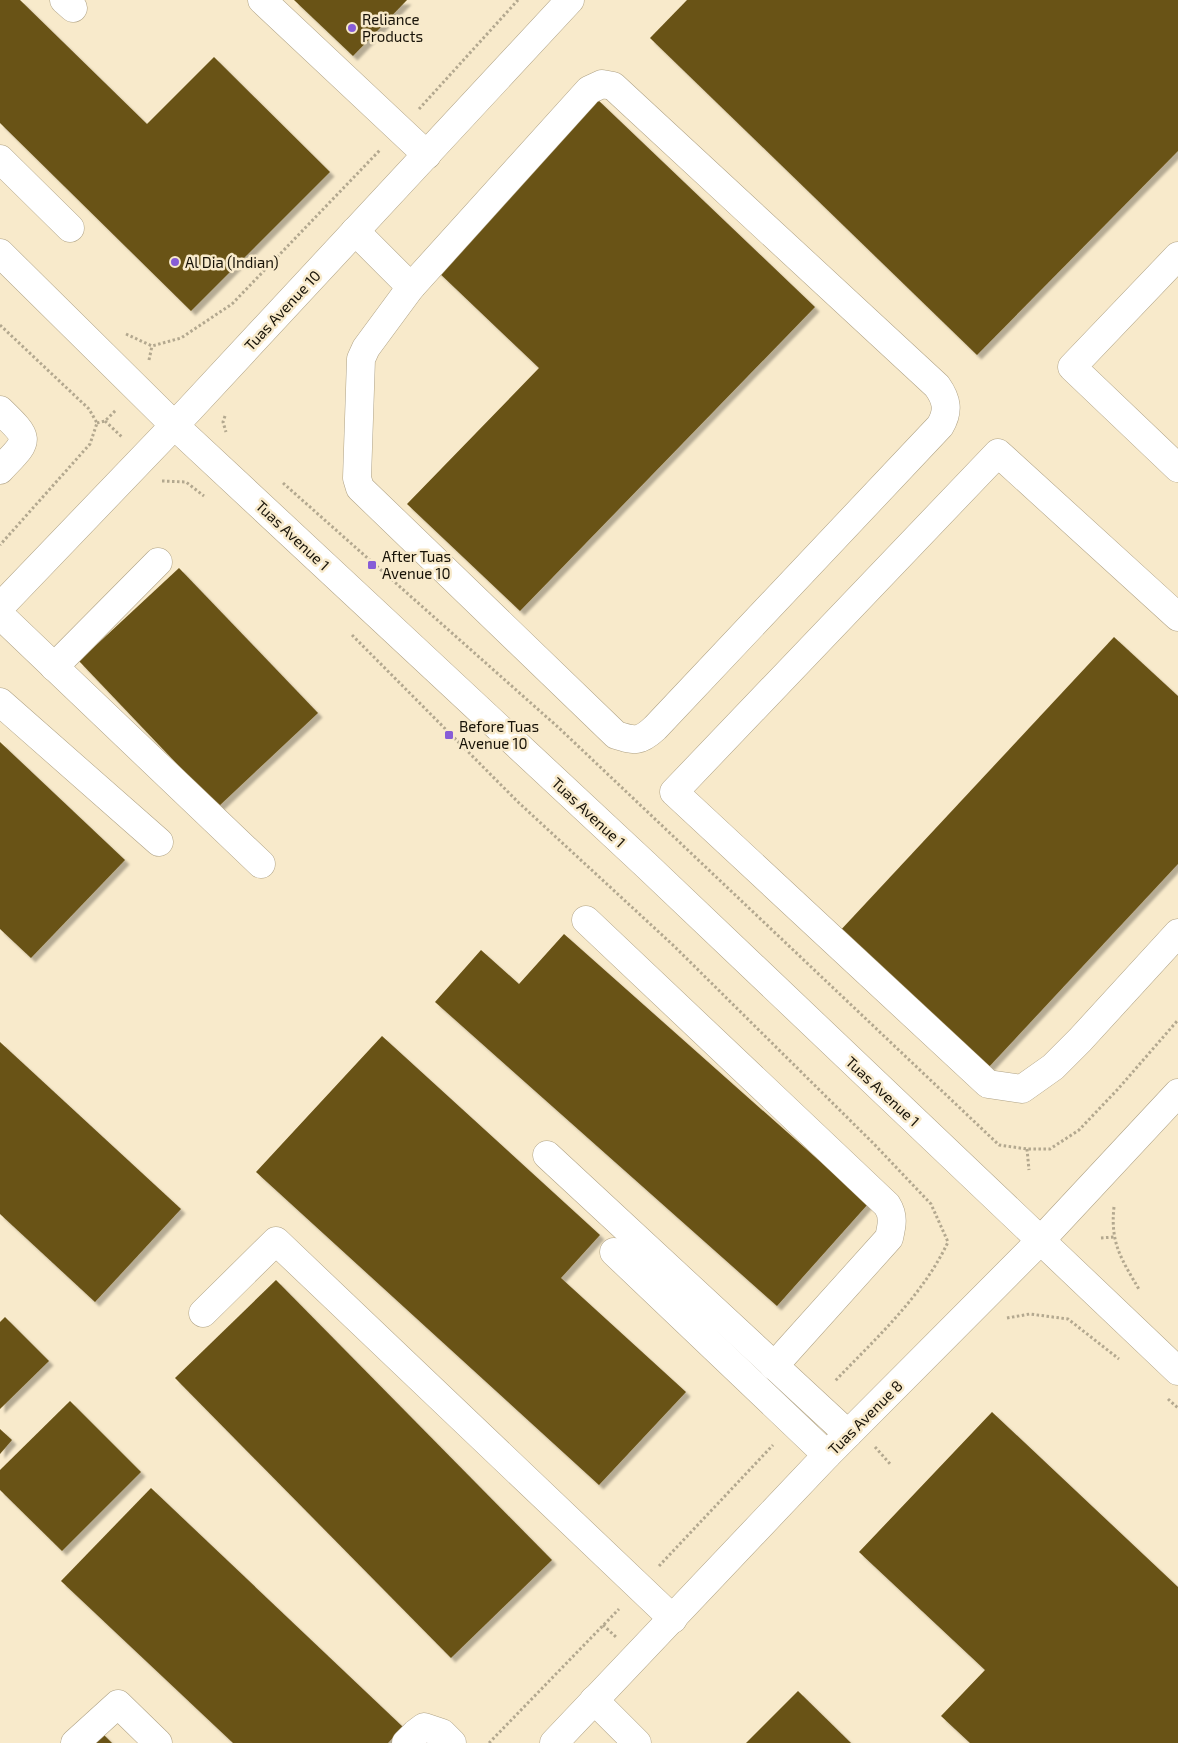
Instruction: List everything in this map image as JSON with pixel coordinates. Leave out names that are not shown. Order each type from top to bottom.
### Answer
[{"type":"street","points":[[262,0],[427,155]]},
{"type":"street","name":"Tuas Avenue 10","points":[[0,607],[174,425],[566,6]]},
{"type":"street","points":[[602,84],[614,86],[937,386],[944,396],[947,407],[940,426],[655,728],[645,737],[636,739],[625,738],[616,735],[360,488],[357,478],[361,359],[366,348],[411,287],[590,90],[602,84]]},
{"type":"street","points":[[0,158],[70,228]]},
{"type":"street","points":[[355,231],[411,287]]},
{"type":"street","name":"Tuas Avenue 1","points":[[0,253],[174,425],[646,865],[1178,1371]]},
{"type":"street","points":[[1178,256],[1072,366],[1178,468]]},
{"type":"street","points":[[0,410],[23,435],[22,447],[0,470]]},
{"type":"street","points":[[1178,617],[998,453],[674,792],[988,1084],[1022,1089],[1053,1067],[1178,933]]},
{"type":"street","points":[[54,667],[158,562]]},
{"type":"street","points":[[0,615],[261,864]]},
{"type":"street","points":[[4,714],[159,842]]},
{"type":"street","points":[[586,920],[887,1205],[892,1213],[893,1224],[889,1238],[774,1366]]},
{"type":"street","name":"Tuas Avenue 8","points":[[557,1742],[594,1700],[673,1619],[736,1550],[827,1455],[1040,1241],[1178,1093]]},
{"type":"street","points":[[547,1155],[848,1434]]},
{"type":"street","points":[[203,1313],[276,1241],[673,1619]]},
{"type":"street","points":[[614,1252],[827,1455]]},
{"type":"street","points":[[594,1700],[637,1743]]},
{"type":"street","points":[[75,1743],[118,1704],[158,1743]]},
{"type":"street","points":[[406,1743],[424,1727],[442,1734],[452,1743]]},
{"type":"path","points":[[119,328],[126,334],[152,346],[181,338],[232,304],[401,129],[518,0]]},
{"type":"path","points":[[226,413],[223,422],[226,432],[231,437]]},
{"type":"path","points":[[97,423],[105,421]]},
{"type":"path","points":[[280,480],[559,728],[999,1145],[1027,1149],[1050,1149],[1079,1130],[1118,1089],[1178,1020]]},
{"type":"path","points":[[159,481],[186,482],[209,500]]},
{"type":"path","points":[[350,633],[518,802],[674,946],[874,1144],[931,1204],[948,1242],[939,1262],[906,1307],[814,1402]]},
{"type":"path","points":[[1027,1149],[1029,1170]]},
{"type":"path","points":[[1101,1238],[1114,1237],[1118,1252],[1141,1294]]},
{"type":"path","points":[[1030,1314],[1068,1320],[1120,1359]]},
{"type":"path","points":[[1162,1393],[1178,1408]]},
{"type":"path","points":[[489,1743],[640,1587],[794,1423]]},
{"type":"building","points":[[0,0],[20,0],[147,124],[214,57],[330,172],[191,311],[0,123]]},
{"type":"building","name":"Reliance Products","points":[[294,0],[407,0],[353,56]]},
{"type":"building","points":[[687,0],[1178,0],[1178,151],[977,355],[650,38]]},
{"type":"building","points":[[597,99],[815,307],[520,611],[407,504],[539,368],[434,268]]},
{"type":"building","points":[[179,568],[318,713],[218,807],[79,661]]},
{"type":"building","points":[[1114,637],[1178,696],[1178,864],[987,1069],[838,933]]},
{"type":"building","points":[[0,742],[125,860],[31,958],[0,929]]},
{"type":"building","points":[[564,934],[868,1204],[777,1306],[435,1002],[481,950],[519,984]]},
{"type":"building","points":[[382,1036],[600,1235],[561,1278],[686,1392],[599,1485],[256,1172]]},
{"type":"building","points":[[0,1042],[181,1209],[95,1302],[0,1214]]},
{"type":"building","points":[[276,1280],[552,1560],[451,1658],[175,1378]]},
{"type":"building","points":[[5,1317],[49,1361],[0,1409],[0,1322]]},
{"type":"building","points":[[70,1401],[141,1472],[62,1551],[0,1490],[0,1470]]},
{"type":"building","points":[[992,1412],[1178,1587],[1178,1743],[970,1743],[941,1716],[985,1670],[859,1552]]},
{"type":"building","points":[[0,1429],[12,1440],[0,1454]]},
{"type":"building","points":[[151,1488],[403,1727],[388,1743],[233,1743],[61,1581]]},
{"type":"building","points":[[798,1691],[851,1743],[746,1743]]},
{"type":"building","points":[[101,1732],[112,1743],[89,1743]]},
{"type":"place","name":"Reliance Products","points":[[352,28]]},
{"type":"place","name":"Al Dia (Indian)","points":[[175,262]]},
{"type":"place","name":"After Tuas Avenue 10","points":[[372,565]]},
{"type":"place","name":"Before Tuas Avenue 10","points":[[449,735]]}]
